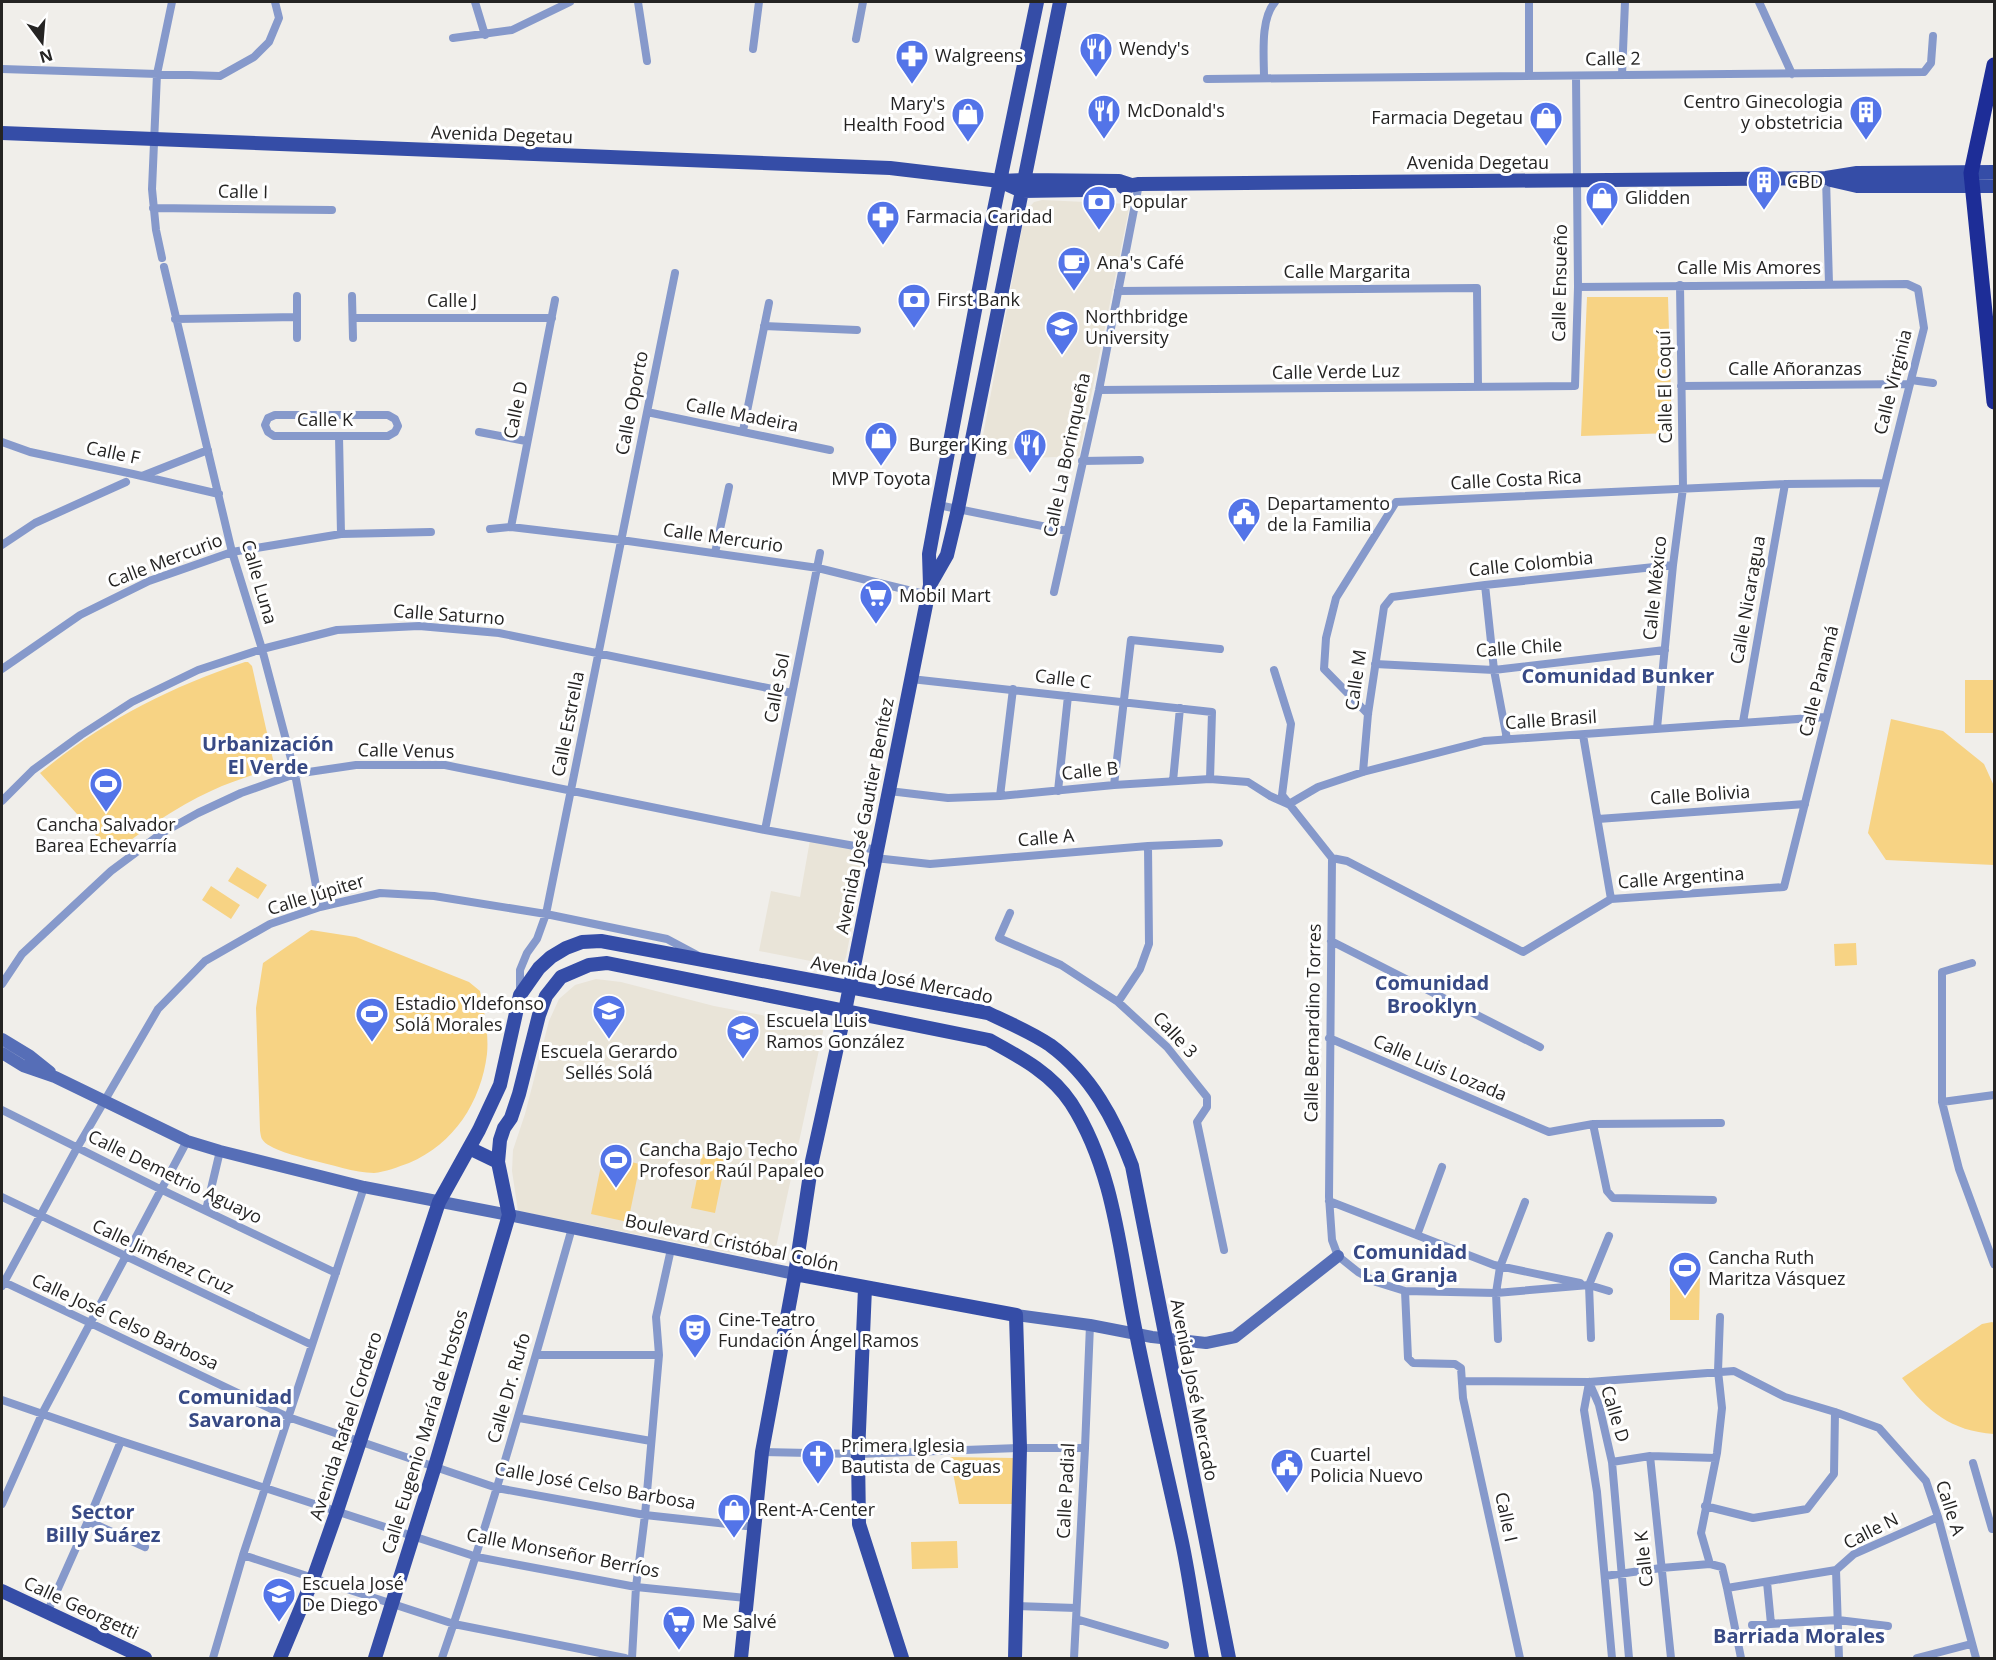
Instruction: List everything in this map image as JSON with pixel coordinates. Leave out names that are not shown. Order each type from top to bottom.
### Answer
[{"type":"highway","points":[[1995,66],[1971,179],[1995,402]]},
{"type":"main road","name":"Avenida José Gautier Benítez","points":[[741,1659],[762,1452],[795,1275],[812,1161],[850,987],[929,590],[929,554],[938,505],[1037,2]]},
{"type":"main road","name":"Avenida José Gautier Benítez","points":[[929,590],[946,555],[958,509],[1060,2]]},
{"type":"main road","name":"Avenida Degetau","points":[[2,133],[890,168],[1023,185],[1118,189],[1135,185]]},
{"type":"main road","points":[[1030,153],[1044,176],[1075,181]]},
{"type":"main road","name":"Avenida Degetau","points":[[1023,185],[1075,181],[1119,182],[1135,185],[1826,178],[1857,186],[1971,179],[1995,172]]},
{"type":"main road","name":"Avenida Degetau","points":[[1971,179],[1995,186]]},
{"type":"main road","name":"Avenida José Mercado","points":[[439,1202],[480,1130],[500,1085],[520,995],[539,968],[551,957],[582,942],[601,941],[988,1013],[1027,1031],[1051,1046],[1085,1078],[1107,1110],[1132,1166],[1229,1659]]},
{"type":"main road","points":[[509,1215],[498,1162],[500,1140],[519,1094],[539,1015],[546,996],[561,977],[589,965],[607,963],[989,1040],[1028,1061],[1050,1078],[1070,1102],[1090,1139],[1102,1170],[1112,1206],[1136,1334],[1182,1545],[1202,1659]]},
{"type":"main road","points":[[469,1148],[498,1162]]},
{"type":"main road","name":"Avenida Rafael Cordero","points":[[280,1659],[313,1579],[337,1511],[439,1202]]},
{"type":"main road","name":"Calle Eugenio María de Hostos","points":[[375,1659],[509,1215]]},
{"type":"main road","name":"Boulevard Cristóbal Colón","points":[[795,1275],[1016,1315]]},
{"type":"main road","points":[[865,1288],[858,1454],[859,1524],[902,1659]]},
{"type":"main road","points":[[1014,1659],[1020,1448],[1016,1315]]},
{"type":"main road","name":"Calle Georgetti","points":[[2,1591],[145,1659]]},
{"type":"street","points":[[153,208],[157,74],[172,2]]},
{"type":"street","points":[[2,69],[220,76],[254,57],[269,42],[279,18],[275,2]]},
{"type":"street","points":[[453,38],[512,30],[570,2]]},
{"type":"street","points":[[638,2],[647,61]]},
{"type":"street","points":[[753,49],[759,2]]},
{"type":"street","points":[[856,39],[862,2]]},
{"type":"street","points":[[1264,78],[1264,36],[1270,8],[1275,2]]},
{"type":"street","points":[[1528,2],[1529,76]]},
{"type":"street","points":[[1622,75],[1625,2]]},
{"type":"street","points":[[1759,2],[1792,74]]},
{"type":"street","points":[[475,3],[485,35]]},
{"type":"street","name":"Calle 2","points":[[1207,79],[1924,72],[1931,63],[1933,36]]},
{"type":"street","name":"Calle Ensueño","points":[[1575,386],[1578,287],[1576,76]]},
{"type":"street","points":[[1826,178],[1828,284]]},
{"type":"street","name":"Calle La Borinqueña","points":[[1054,592],[1099,390],[1135,185]]},
{"type":"street","name":"Calle I","points":[[153,208],[332,210]]},
{"type":"street","name":"Calle Luna","points":[[153,208],[175,319],[232,552],[262,649],[295,774],[320,907]]},
{"type":"street","name":"Calle Oporto","points":[[621,540],[675,273]]},
{"type":"street","name":"Calle Mis Amores","points":[[1578,287],[1907,284],[1918,289]]},
{"type":"street","name":"Calle El Coquí","points":[[1680,285],[1683,488]]},
{"type":"street","name":"Calle Margarita","points":[[1118,291],[1477,288],[1478,387]]},
{"type":"street","name":"Calle Virginia","points":[[1885,483],[1924,328],[1918,289]]},
{"type":"street","points":[[297,296],[297,338]]},
{"type":"street","points":[[352,296],[353,338]]},
{"type":"street","name":"Calle D","points":[[511,527],[555,300]]},
{"type":"street","points":[[743,431],[769,303]]},
{"type":"street","points":[[175,319],[297,317]]},
{"type":"street","name":"Calle J","points":[[353,318],[552,318]]},
{"type":"street","points":[[764,326],[857,330]]},
{"type":"street","name":"Calle Añoranzas","points":[[1681,386],[1933,383]]},
{"type":"street","name":"Calle Verde Luz","points":[[1099,390],[1575,386]]},
{"type":"street","name":"Calle Madeira","points":[[647,412],[830,450]]},
{"type":"street","name":"Calle K","points":[[275,415],[388,415],[395,419],[398,426],[395,432],[388,436],[339,436],[274,436],[268,432],[265,425],[268,418],[275,415]]},
{"type":"street","points":[[479,432],[526,441]]},
{"type":"street","points":[[339,436],[341,534]]},
{"type":"street","name":"Calle F","points":[[2,442],[30,452],[219,494]]},
{"type":"street","points":[[142,476],[208,450]]},
{"type":"street","points":[[1082,461],[1140,460]]},
{"type":"street","points":[[2,545],[35,523],[126,482]]},
{"type":"street","name":"Calle Costa Rica","points":[[1368,714],[1324,669],[1326,638],[1336,598],[1396,502],[1785,484],[1885,483]]},
{"type":"street","name":"Calle Panamá","points":[[1784,887],[1885,483]]},
{"type":"street","name":"Calle Nicaragua","points":[[1743,722],[1785,484]]},
{"type":"street","points":[[716,553],[729,487]]},
{"type":"street","name":"Calle México","points":[[1657,728],[1683,488]]},
{"type":"street","points":[[938,505],[1067,531]]},
{"type":"street","name":"Calle Mercurio","points":[[490,529],[511,527],[716,553],[818,568],[929,590]]},
{"type":"street","name":"Calle Mercurio","points":[[2,669],[80,615],[149,581],[232,552],[341,534],[431,532]]},
{"type":"street","name":"Calle Estrella","points":[[520,995],[520,970],[527,953],[537,939],[546,914],[621,540]]},
{"type":"street","name":"Calle Sol","points":[[765,830],[820,553]]},
{"type":"street","name":"Calle Colombia","points":[[1392,597],[1673,565]]},
{"type":"street","points":[[1485,585],[1494,670],[1507,739]]},
{"type":"street","name":"Calle M","points":[[1363,772],[1368,714],[1384,607],[1392,597]]},
{"type":"street","name":"Calle Saturno","points":[[2,801],[33,770],[132,702],[198,670],[262,649],[337,630],[419,626],[498,633],[792,693]]},
{"type":"street","points":[[1114,785],[1131,640],[1220,649]]},
{"type":"street","name":"Calle Chile","points":[[1375,664],[1494,670],[1665,650]]},
{"type":"street","points":[[1274,670],[1291,724],[1282,795],[1332,858]]},
{"type":"street","name":"Calle C","points":[[911,678],[1212,712],[1210,779]]},
{"type":"street","points":[[1000,796],[1013,689]]},
{"type":"street","points":[[1058,791],[1068,696]]},
{"type":"street","points":[[1173,781],[1180,708]]},
{"type":"street","name":"Calle Brasil","points":[[1288,804],[1318,787],[1363,772],[1484,741],[1826,717]]},
{"type":"street","points":[[1583,735],[1611,899]]},
{"type":"street","name":"Calle Venus","points":[[2,984],[22,954],[111,872],[160,835],[198,813],[241,793],[295,774],[356,765],[445,765],[572,789],[876,854]]},
{"type":"street","name":"Calle B","points":[[889,790],[948,798],[1210,779],[1248,782],[1288,804]]},
{"type":"street","name":"Calle Bolivia","points":[[1598,819],[1805,804]]},
{"type":"street","name":"Calle A","points":[[876,854],[930,864],[1148,846],[1219,843]]},
{"type":"street","points":[[1118,1002],[1140,969],[1149,944],[1148,846]]},
{"type":"street","name":"Calle Argentina","points":[[1332,858],[1347,861],[1523,952],[1611,899],[1784,887]]},
{"type":"street","name":"Calle Bernardino Torres","points":[[1332,858],[1329,1200],[1332,1240],[1338,1256]]},
{"type":"street","name":"Calle Júpiter","points":[[2,1283],[158,1009],[206,961],[270,924],[320,907],[380,893],[434,896],[546,914],[667,939],[707,961]]},
{"type":"street","name":"Calle 3","points":[[1010,913],[999,938],[1061,965],[1118,1002],[1167,1047],[1207,1097],[1208,1107],[1197,1122],[1224,1250]]},
{"type":"street","points":[[1331,941],[1540,1047]]},
{"type":"street","points":[[1972,963],[1942,972],[1942,1102],[1959,1169],[1995,1264]]},
{"type":"street","name":"Calle Luis Lozada","points":[[1329,1038],[1549,1132],[1593,1124]]},
{"type":"street","points":[[2,1039],[30,1056],[55,1077]]},
{"type":"street","points":[[2,1053],[23,1065],[55,1077]]},
{"type":"street","name":"Boulevard Cristóbal Colón","points":[[55,1077],[187,1141],[220,1151],[364,1187],[795,1275]]},
{"type":"street","points":[[1942,1102],[1995,1095]]},
{"type":"street","name":"Calle Demetrio Aguayo","points":[[2,1110],[336,1273]]},
{"type":"street","points":[[1713,1200],[1613,1198],[1606,1191],[1593,1124],[1721,1122]]},
{"type":"street","points":[[2,1504],[42,1414],[187,1141]]},
{"type":"street","points":[[206,1210],[220,1151]]},
{"type":"street","points":[[1417,1235],[1442,1167]]},
{"type":"street","points":[[213,1659],[243,1555],[364,1187]]},
{"type":"street","name":"Calle Jiménez Cruz","points":[[2,1197],[312,1345]]},
{"type":"street","points":[[1329,1200],[1500,1267],[1609,1291]]},
{"type":"street","points":[[1498,1339],[1497,1293],[1500,1267],[1525,1202]]},
{"type":"street","name":"Calle Dr. Rufo","points":[[442,1659],[477,1557],[519,1418],[572,1228]]},
{"type":"street","points":[[1591,1338],[1589,1285],[1609,1236]]},
{"type":"street","points":[[632,1659],[636,1587],[645,1515],[659,1355],[656,1317],[671,1249]]},
{"type":"street","points":[[1338,1256],[1358,1272],[1376,1282],[1405,1291],[1497,1293],[1589,1285]]},
{"type":"street","name":"Boulevard Cristóbal Colón","points":[[1016,1315],[1206,1343],[1235,1337],[1338,1256]]},
{"type":"street","name":"Calle José Celso Barbosa","points":[[2,1283],[288,1418],[497,1488],[645,1515],[755,1527]]},
{"type":"street","points":[[1405,1291],[1408,1358],[1413,1363],[1455,1364],[1461,1368],[1462,1381]]},
{"type":"street","points":[[1710,1564],[1701,1533],[1716,1458],[1722,1408],[1718,1371],[1720,1317]]},
{"type":"street","name":"Calle Padial","points":[[1074,1659],[1090,1325]]},
{"type":"street","points":[[536,1355],[659,1355]]},
{"type":"street","name":"Calle A","points":[[1462,1381],[1589,1382],[1734,1371],[1785,1397],[1878,1428],[1926,1482],[1938,1516],[1976,1659]]},
{"type":"street","name":"Calle I","points":[[1462,1381],[1463,1398],[1520,1659]]},
{"type":"street","name":"Calle D","points":[[1589,1382],[1599,1406],[1612,1462],[1629,1659]]},
{"type":"street","name":"Calle D","points":[[1589,1382],[1584,1410],[1597,1492],[1612,1659]]},
{"type":"street","name":"Calle Monseñor Berríos","points":[[2,1400],[477,1557],[636,1587],[746,1598]]},
{"type":"street","points":[[1705,1506],[1753,1518],[1807,1509],[1834,1474],[1835,1412]]},
{"type":"street","points":[[519,1418],[651,1441]]},
{"type":"street","points":[[47,1612],[121,1441]]},
{"type":"street","points":[[762,1452],[858,1454],[1020,1448],[1085,1449]]},
{"type":"street","points":[[1612,1462],[1650,1456],[1716,1458]]},
{"type":"street","name":"Calle K","points":[[1650,1456],[1671,1659]]},
{"type":"street","points":[[1973,1463],[1992,1529],[1995,1529]]},
{"type":"street","name":"Calle N","points":[[1839,1659],[1836,1570],[1854,1554],[1938,1516]]},
{"type":"street","points":[[88,1521],[145,1547]]},
{"type":"street","points":[[243,1555],[454,1624],[625,1659]]},
{"type":"street","points":[[1605,1576],[1710,1564],[1722,1568],[1741,1659]]},
{"type":"street","points":[[1727,1588],[1836,1570]]},
{"type":"street","points":[[1767,1582],[1771,1624]]},
{"type":"street","points":[[1016,1606],[1076,1608]]},
{"type":"street","points":[[1076,1619],[1165,1646]]},
{"type":"street","points":[[1752,1625],[1838,1620],[1888,1626]]},
{"type":"street","points":[[1917,1659],[1971,1644]]},
{"type":"shaded area","points":[[1042,200],[1130,204],[1079,456],[1007,459],[981,446],[1025,212],[1034,202]]},
{"type":"shaded area","points":[[1587,297],[1668,297],[1672,433],[1581,436]]},
{"type":"shaded area","points":[[245,662],[252,666],[273,767],[219,787],[185,804],[113,854],[40,773],[88,737],[137,708],[189,683]]},
{"type":"shaded area","points":[[1965,680],[1994,680],[1994,733],[1965,733]]},
{"type":"shaded area","points":[[1891,719],[1943,731],[1984,764],[1994,786],[1994,865],[1886,860],[1868,833]]},
{"type":"shaded area","points":[[810,840],[857,849],[865,858],[846,957],[843,964],[836,966],[759,951],[771,891],[800,897]]},
{"type":"shaded area","points":[[237,867],[267,885],[258,899],[228,881]]},
{"type":"shaded area","points":[[211,886],[240,905],[231,919],[202,900]]},
{"type":"shaded area","name":"Estadio Yldefonso Solá Morales","points":[[311,930],[356,937],[469,982],[480,991],[486,1022],[487,1054],[479,1089],[472,1105],[452,1133],[425,1155],[409,1163],[374,1173],[359,1172],[284,1152],[265,1143],[262,1138],[256,1008],[263,963]]},
{"type":"shaded area","points":[[1856,943],[1857,965],[1835,966],[1834,944]]},
{"type":"shaded area","points":[[596,979],[621,982],[714,1006],[824,1027],[773,1261],[518,1211],[512,1171],[513,1150],[525,1114],[549,1021],[559,999],[575,985]]},
{"type":"shaded area","points":[[702,1154],[726,1159],[715,1213],[691,1208]]},
{"type":"shaded area","name":"Cancha Bajo Techo Profesor Raúl Papaleo","points":[[603,1156],[640,1164],[628,1222],[591,1214]]},
{"type":"shaded area","name":"Cancha Ruth Maritza Vásquez","points":[[1670,1274],[1700,1274],[1699,1320],[1670,1320]]},
{"type":"shaded area","points":[[1994,1323],[1994,1434],[1965,1429],[1941,1417],[1911,1390],[1902,1378],[1982,1324]]},
{"type":"shaded area","points":[[950,1457],[1013,1458],[1012,1504],[959,1504]]},
{"type":"shaded area","points":[[957,1541],[958,1568],[912,1569],[911,1542]]},
{"type":"place","name":"Wendy's","points":[[1096,78]]},
{"type":"place","name":"Walgreens","points":[[912,85]]},
{"type":"place","name":"McDonald's","points":[[1104,140]]},
{"type":"place","name":"Centro Ginecologia y obstetricia","points":[[1866,141]]},
{"type":"place","name":"Mary's Health Food","points":[[968,143]]},
{"type":"place","name":"Farmacia Degetau","points":[[1546,147]]},
{"type":"place","name":"CBD","points":[[1764,211]]},
{"type":"place","name":"Glidden","points":[[1602,227]]},
{"type":"place","name":"Popular","points":[[1099,231]]},
{"type":"place","name":"Farmacia Caridad","points":[[883,246]]},
{"type":"place","name":"Ana's Café","points":[[1074,292]]},
{"type":"place","name":"First Bank","points":[[914,329]]},
{"type":"place","name":"Northbridge University","points":[[1062,356]]},
{"type":"place","name":"MVP Toyota","points":[[881,467]]},
{"type":"place","name":"Burger King","points":[[1030,474]]},
{"type":"place","name":"Departamento de la Familia","points":[[1244,543]]},
{"type":"place","name":"Mobil Mart","points":[[876,625]]},
{"type":"place","name":"Cancha Salvador Barea Echevarría","points":[[106,813]]},
{"type":"place","name":"Escuela Gerardo Sellés Solá","points":[[609,1040]]},
{"type":"place","name":"Estadio Yldefonso Solá Morales","points":[[372,1043]]},
{"type":"place","name":"Escuela Luis Ramos González","points":[[743,1060]]},
{"type":"place","name":"Cancha Bajo Techo Profesor Raúl Papaleo","points":[[616,1189]]},
{"type":"place","name":"Cancha Ruth Maritza Vásquez","points":[[1685,1297]]},
{"type":"place","name":"Cine-Teatro Fundación Ángel Ramos","points":[[695,1359]]},
{"type":"place","name":"Primera Iglesia Bautista de Caguas","points":[[818,1485]]},
{"type":"place","name":"Cuartel Policia Nuevo","points":[[1287,1494]]},
{"type":"place","name":"Rent-A-Center","points":[[734,1539]]},
{"type":"place","name":"Escuela José De Diego","points":[[279,1623]]},
{"type":"place","name":"Me Salvé","points":[[679,1651]]},
{"type":"district","name":"Comunidad Bunker","points":[[1618,676]]},
{"type":"district","name":"Urbanización El Verde","points":[[268,756]]},
{"type":"district","name":"Comunidad Brooklyn","points":[[1432,994]]},
{"type":"district","name":"Comunidad La Granja","points":[[1410,1264]]},
{"type":"district","name":"Comunidad Savarona","points":[[235,1408]]},
{"type":"district","name":"Sector Billy Suárez","points":[[103,1524]]},
{"type":"district","name":"Barriada Morales","points":[[1799,1636]]}]
